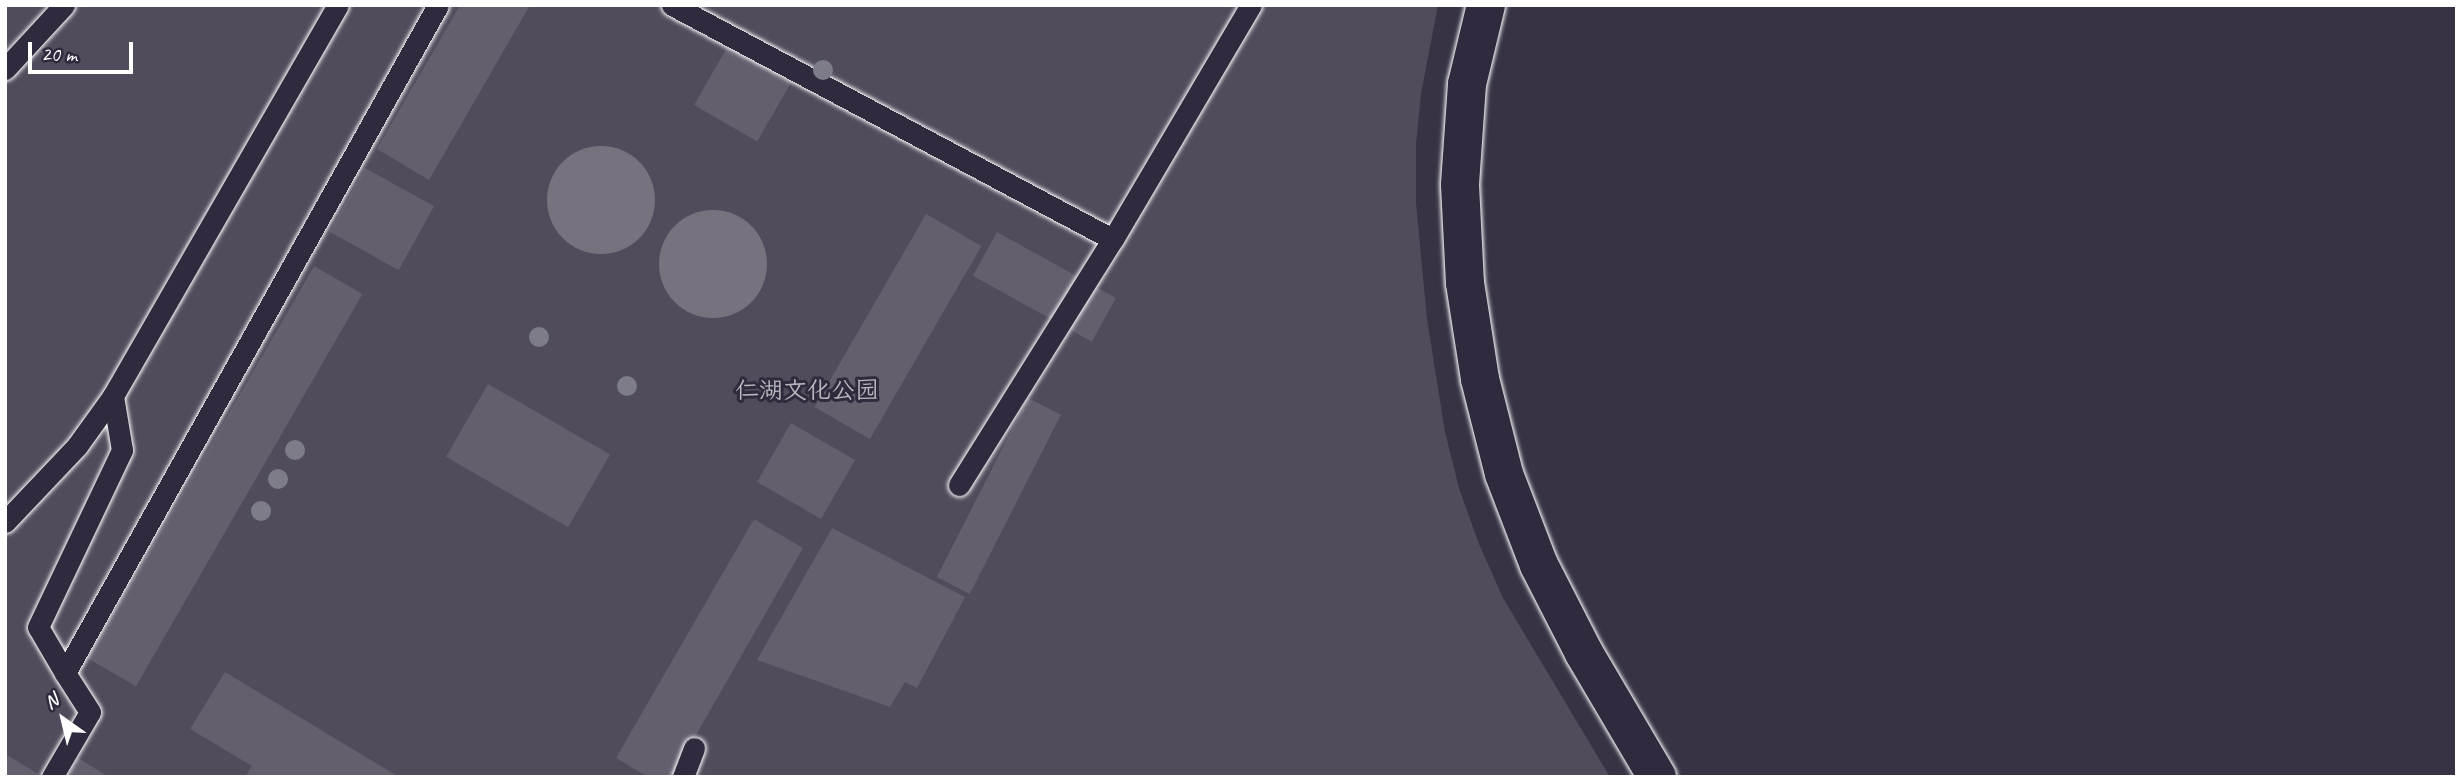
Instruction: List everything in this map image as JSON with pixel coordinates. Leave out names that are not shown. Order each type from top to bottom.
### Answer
[{"type":"street","points":[[1486,5],[1467,84],[1460,185],[1465,283],[1480,379],[1504,474],[1539,565],[1584,653],[1657,777]]},
{"type":"lane","points":[[5,69],[64,5]]},
{"type":"lane","points":[[5,522],[76,446],[113,396],[338,5]]},
{"type":"lane","points":[[65,673],[438,5]]},
{"type":"lane","points":[[672,5],[1113,239]]},
{"type":"lane","points":[[959,485],[1113,239],[1251,5]]},
{"type":"lane","points":[[52,777],[90,712],[38,627],[122,450],[113,396]]},
{"type":"lane","points":[[684,777],[694,748]]},
{"type":"green space","name":"仁湖文化公园","points":[[5,5],[1438,5],[1421,94],[1416,144],[1416,203],[1427,319],[1445,432],[1459,488],[1479,544],[1503,598],[1610,777],[5,777]]},
{"type":"shaded area","points":[[601,146],[622,150],[639,162],[651,179],[655,200],[651,221],[639,238],[622,250],[601,254],[580,250],[563,238],[551,221],[547,200],[551,179],[563,162],[580,150]]},
{"type":"shaded area","points":[[713,210],[734,214],[751,226],[763,243],[767,264],[763,285],[751,302],[734,314],[713,318],[692,314],[675,302],[663,285],[659,264],[663,243],[675,226],[692,214]]},
{"type":"building","points":[[460,5],[530,5],[429,180],[377,149]]},
{"type":"building","points":[[728,46],[791,82],[757,141],[694,105]]},
{"type":"building","points":[[365,168],[434,206],[399,270],[330,232]]},
{"type":"building","points":[[926,214],[981,246],[870,439],[814,407]]},
{"type":"building","points":[[997,232],[1116,298],[1092,342],[973,276]]},
{"type":"building","points":[[314,266],[362,294],[136,686],[88,658]]},
{"type":"building","points":[[488,384],[610,454],[568,527],[446,457]]},
{"type":"building","points":[[1028,398],[1061,415],[970,594],[937,577]]},
{"type":"building","points":[[791,423],[855,460],[821,519],[757,482]]},
{"type":"building","points":[[754,519],[803,548],[672,777],[648,777],[616,758]]},
{"type":"building","points":[[832,528],[965,597],[917,688],[905,682],[890,707],[757,660]]},
{"type":"building","points":[[225,672],[399,777],[245,777],[252,766],[190,729]]},
{"type":"building","points":[[5,754],[40,775],[39,777],[5,777]]},
{"type":"building","points":[[78,758],[109,777],[67,777]]}]
